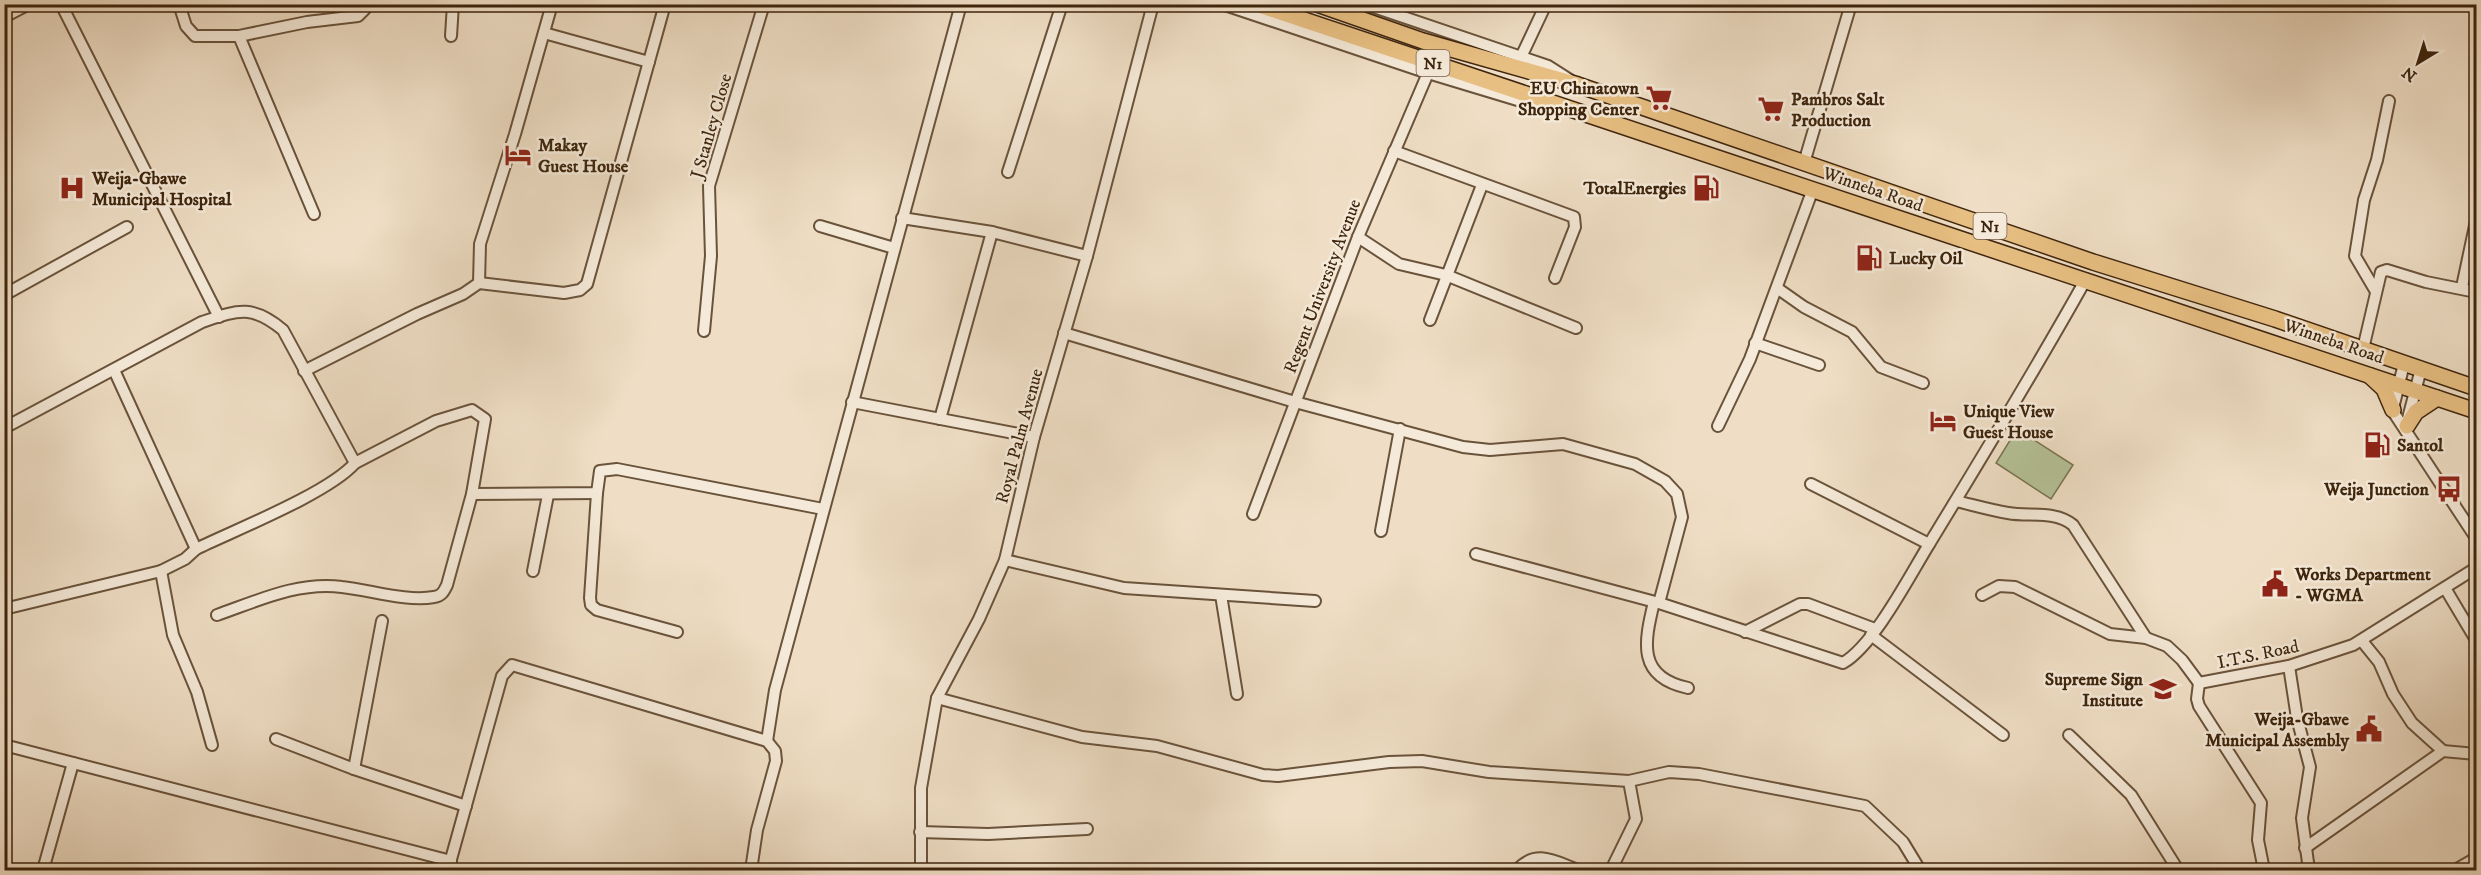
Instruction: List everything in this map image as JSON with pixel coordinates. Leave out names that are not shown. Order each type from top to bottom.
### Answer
[{"type":"highway","name":"Winneba Road","points":[[1256,4],[1813,189],[1923,228],[2086,279],[2366,372],[2476,411]]},
{"type":"highway","name":"Winneba Road","points":[[1317,4],[1433,44],[1578,85],[2093,262],[2476,387]]},
{"type":"highway","points":[[1923,228],[1929,215],[1925,204]]},
{"type":"highway","points":[[2366,372],[2384,389],[2393,410]]},
{"type":"highway","points":[[2407,430],[2416,412],[2437,398]]},
{"type":"street","points":[[4,17],[28,4]]},
{"type":"street","points":[[61,4],[219,317]]},
{"type":"street","points":[[178,4],[186,26],[195,36],[239,36],[307,22],[358,16],[365,9],[365,4]]},
{"type":"street","points":[[451,36],[453,4]]},
{"type":"street","points":[[479,283],[480,244],[515,134],[552,4]]},
{"type":"street","points":[[304,371],[417,314],[463,294],[479,283],[564,293],[580,290],[587,284],[665,4]]},
{"type":"street","name":"J Stanley Close","points":[[704,331],[711,256],[709,186],[764,4]]},
{"type":"street","points":[[767,741],[775,690],[961,4]]},
{"type":"street","points":[[1008,172],[1062,4]]},
{"type":"street","name":"Royal Palm Avenue","points":[[921,870],[920,832],[924,763],[937,698],[979,619],[1005,560],[1034,438],[1087,256],[1153,4]]},
{"type":"street","points":[[1222,4],[1428,73],[1534,105],[1576,110]]},
{"type":"street","points":[[1365,4],[1557,70],[1578,85]]},
{"type":"street","points":[[1521,57],[1546,4]]},
{"type":"street","points":[[1804,163],[1851,4]]},
{"type":"street","points":[[544,33],[649,62]]},
{"type":"street","points":[[239,36],[314,214]]},
{"type":"street","name":"Regent University Avenue","points":[[1253,514],[1358,237],[1428,73]]},
{"type":"street","points":[[2375,290],[2355,256],[2364,200],[2377,160],[2389,101]]},
{"type":"street","points":[[1394,151],[1576,219],[1555,278]]},
{"type":"street","points":[[1430,320],[1482,185]]},
{"type":"street","points":[[1718,426],[1755,344],[1813,189]]},
{"type":"street","points":[[902,218],[992,232],[1087,256]]},
{"type":"street","points":[[2462,287],[2476,221]]},
{"type":"street","points":[[820,226],[894,248]]},
{"type":"street","points":[[4,295],[127,227]]},
{"type":"street","points":[[940,419],[992,232]]},
{"type":"street","points":[[1358,237],[1388,260],[1446,275],[1576,328]]},
{"type":"street","points":[[2363,349],[2381,272],[2387,270],[2426,282],[2462,287],[2476,292]]},
{"type":"street","points":[[1476,554],[1657,603],[1844,663],[1851,659],[1873,632],[1929,544],[2046,352],[2086,279]]},
{"type":"street","points":[[1777,288],[1804,307],[1852,332],[1881,368],[1923,382]]},
{"type":"street","points":[[4,428],[202,322],[237,311],[254,312],[268,318],[283,330],[355,463]]},
{"type":"street","points":[[1064,333],[1295,402],[1463,447],[1490,450],[1563,444],[1635,464],[1665,481],[1677,494],[1682,517],[1647,643],[1651,667],[1665,680],[1688,688]]},
{"type":"street","points":[[1755,344],[1819,365]]},
{"type":"street","points":[[2404,364],[2407,386],[2407,430]]},
{"type":"street","points":[[2421,369],[2407,386],[2393,410],[2476,538]]},
{"type":"street","points":[[114,370],[196,549]]},
{"type":"street","points":[[852,402],[1034,438]]},
{"type":"street","points":[[4,609],[161,571],[185,559],[196,549],[305,496],[348,471],[355,463],[436,421],[472,410],[485,419],[472,494],[447,585],[442,595],[434,597],[388,595],[315,585],[277,594],[217,615]]},
{"type":"street","points":[[1382,531],[1400,429]]},
{"type":"street","points":[[677,633],[597,610],[591,606],[600,471],[617,469],[823,509]]},
{"type":"street","points":[[1811,484],[1929,544]]},
{"type":"street","points":[[472,494],[597,493]]},
{"type":"street","points":[[533,571],[548,495]]},
{"type":"street","points":[[1956,501],[2007,513],[2058,516],[2073,525],[2146,638]]},
{"type":"street","points":[[1005,560],[1124,588],[1315,601]]},
{"type":"street","name":"I.T.S. Road","points":[[1982,595],[1999,586],[2014,587],[2110,634],[2146,638],[2175,652],[2199,683],[2289,666],[2337,652],[2362,641],[2476,568]]},
{"type":"street","points":[[161,571],[173,635],[197,692],[212,745]]},
{"type":"street","points":[[2445,588],[2476,640]]},
{"type":"street","points":[[1221,595],[1238,694]]},
{"type":"street","points":[[1745,632],[1800,604],[1808,604],[1873,632],[2003,735]]},
{"type":"street","points":[[354,769],[382,621]]},
{"type":"street","points":[[2362,641],[2379,662],[2393,694],[2412,723],[2443,751],[2476,754]]},
{"type":"street","points":[[4,746],[449,866],[502,676],[512,665],[767,741],[775,751],[776,761],[757,830],[751,870]]},
{"type":"street","points":[[2289,666],[2297,718],[2310,767],[2302,818],[2309,870]]},
{"type":"street","points":[[2199,683],[2197,699],[2199,706],[2261,803],[2258,840],[2264,870]]},
{"type":"street","points":[[937,698],[1082,737],[1157,746],[1263,775],[1278,776],[1389,762],[1422,761],[1489,771],[1629,781],[1668,772],[1699,774],[1865,806],[1903,842],[1920,870]]},
{"type":"street","points":[[2069,735],[2131,795],[2178,870]]},
{"type":"street","points":[[276,739],[354,769],[466,806]]},
{"type":"street","points":[[2305,848],[2443,751]]},
{"type":"street","points":[[43,870],[73,763]]},
{"type":"street","points":[[1611,870],[1636,819],[1629,781]]},
{"type":"street","points":[[920,832],[988,834],[1087,829]]},
{"type":"street","points":[[1517,870],[1534,857],[1544,857],[1578,870]]},
{"type":"street","points":[[2455,870],[2476,858]]},
{"type":"green space","points":[[2017,429],[2073,465],[2051,499],[1996,463]]},
{"type":"place","name":"EU Chinatown Shopping Center","points":[[1659,98]]},
{"type":"place","name":"Pambros Salt Production","points":[[1771,109]]},
{"type":"place","name":"Makay Guest House","points":[[518,155]]},
{"type":"place","name":"Weija-Gbawe Municipal Hospital","points":[[72,188]]},
{"type":"place","name":"TotalEnergies","points":[[1706,188]]},
{"type":"place","name":"Lucky Oil","points":[[1869,258]]},
{"type":"place","name":"Unique View Guest House","points":[[1943,421]]},
{"type":"place","name":"Santol","points":[[2377,445]]},
{"type":"place","name":"Weija Junction","points":[[2449,489]]},
{"type":"place","name":"Works Department - WGMA","points":[[2275,584]]},
{"type":"place","name":"Supreme Sign Institute","points":[[2163,689]]},
{"type":"place","name":"Weija-Gbawe Municipal Assembly","points":[[2369,729]]}]
